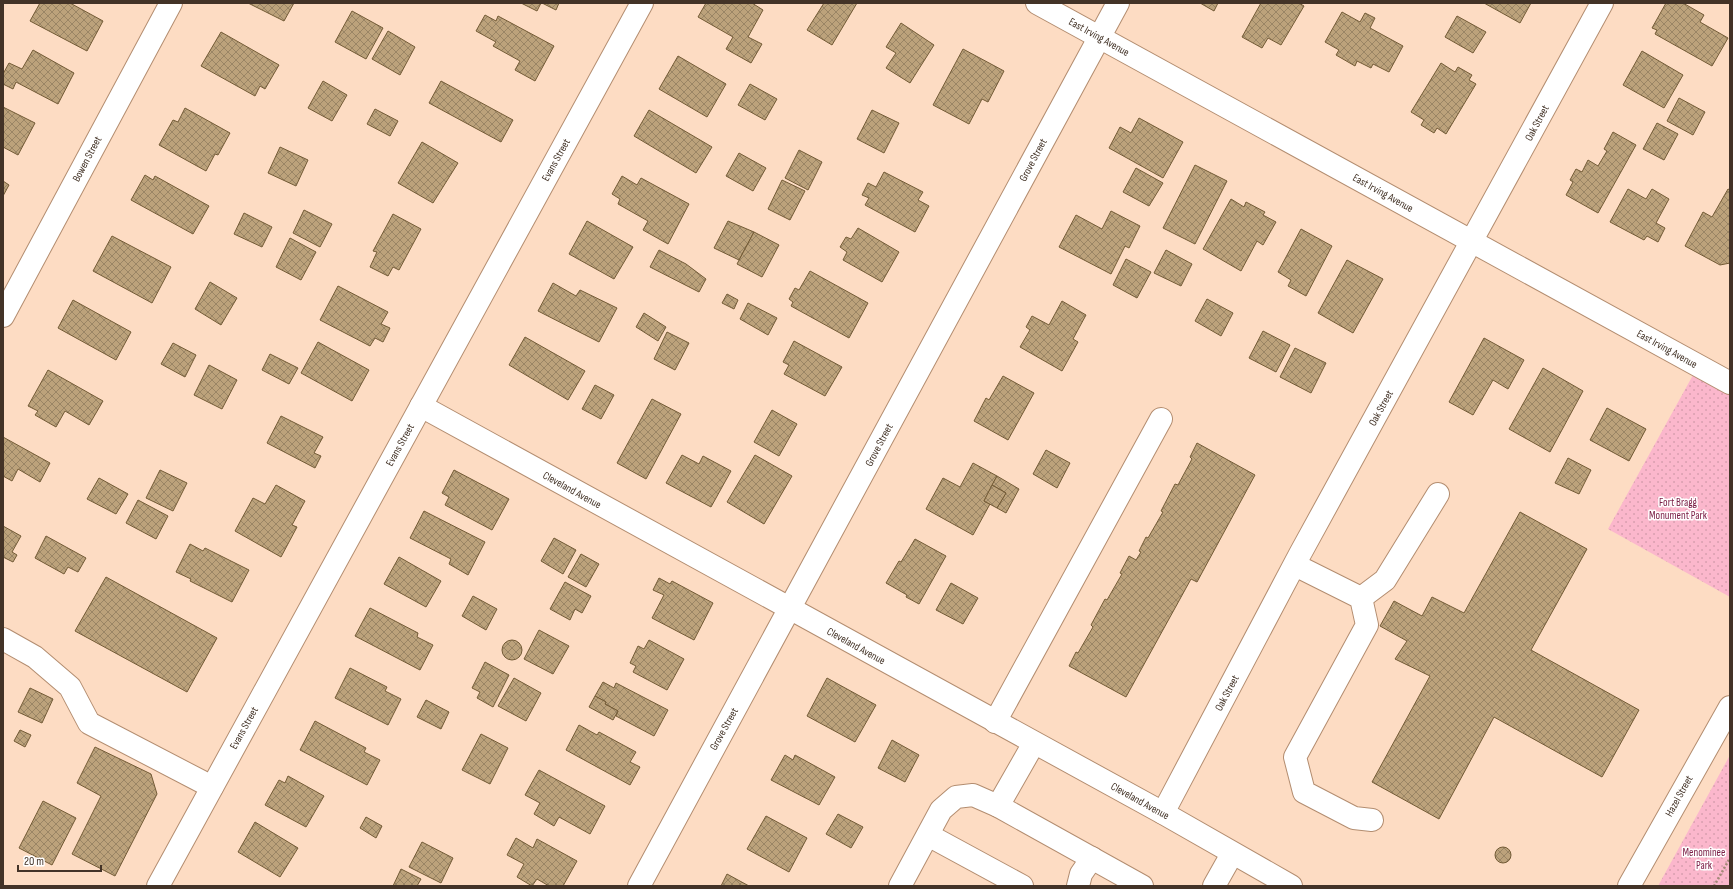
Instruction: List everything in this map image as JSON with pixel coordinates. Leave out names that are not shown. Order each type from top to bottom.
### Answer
[{"type":"street","name":"Bowen Street","points":[[3,316],[171,3]]},
{"type":"street","name":"Evans Street","points":[[158,886],[642,3]]},
{"type":"street","name":"East Irving Avenue","points":[[1037,3],[1730,383]]},
{"type":"street","name":"Grove Street","points":[[639,886],[1118,3]]},
{"type":"street","name":"Oak Street","points":[[1163,814],[1295,565],[1602,3]]},
{"type":"street","name":"Cleveland Avenue","points":[[422,406],[1291,886]]},
{"type":"street","points":[[995,722],[1161,419]]},
{"type":"street","points":[[1361,598],[1385,580],[1438,494]]},
{"type":"street","points":[[1295,565],[1361,598]]},
{"type":"street","points":[[1361,598],[1367,625],[1294,757],[1304,792],[1354,818],[1372,820]]},
{"type":"street","points":[[3,639],[35,657],[70,687],[89,723],[212,787]]},
{"type":"street","name":"Hazel Street","points":[[1629,886],[1730,707]]},
{"type":"street","points":[[998,806],[1034,743]]},
{"type":"street","points":[[900,886],[941,810],[956,797],[973,795],[998,806],[1142,886]]},
{"type":"street","points":[[928,834],[1022,886]]},
{"type":"street","points":[[1214,886],[1232,854]]},
{"type":"street","points":[[1078,886],[1082,874],[1092,858]]},
{"type":"path","points":[[1714,886],[1730,858]]},
{"type":"green space","name":"Fort Bragg Monument Park","points":[[1698,366],[1730,383],[1730,597],[1608,529]]},
{"type":"green space","name":"Menominee Park","points":[[1730,755],[1730,886],[1658,886]]},
{"type":"building","points":[[40,3],[70,3],[103,21],[87,51],[30,21]]},
{"type":"building","points":[[248,3],[294,3],[284,21]]},
{"type":"building","points":[[521,3],[541,3],[537,11]]},
{"type":"building","points":[[542,3],[559,3],[556,10]]},
{"type":"building","points":[[706,3],[752,3],[763,10],[748,37],[762,44],[751,63],[726,49],[733,37],[698,17]]},
{"type":"building","points":[[824,3],[857,3],[832,45],[807,30]]},
{"type":"building","points":[[1200,3],[1218,3],[1214,11]]},
{"type":"building","points":[[1261,3],[1299,3],[1304,6],[1281,45],[1268,38],[1262,48],[1242,37]]},
{"type":"building","points":[[1484,3],[1531,3],[1520,23]]},
{"type":"building","points":[[1666,3],[1683,3],[1704,15],[1700,22],[1728,38],[1712,66],[1655,34],[1657,30],[1652,28]]},
{"type":"building","points":[[352,11],[383,28],[366,59],[335,42]]},
{"type":"building","points":[[1342,12],[1360,22],[1365,13],[1375,18],[1370,28],[1403,46],[1389,72],[1373,64],[1371,68],[1357,61],[1355,66],[1336,55],[1339,50],[1325,42]]},
{"type":"building","points":[[485,15],[496,21],[498,16],[554,46],[535,81],[515,70],[520,61],[493,46],[496,42],[476,31]]},
{"type":"building","points":[[1457,16],[1486,32],[1473,53],[1445,37]]},
{"type":"building","points":[[901,23],[934,45],[910,83],[886,68],[896,53],[886,47]]},
{"type":"building","points":[[388,31],[415,47],[400,75],[372,59]]},
{"type":"building","points":[[221,32],[279,65],[265,89],[260,86],[255,96],[201,66]]},
{"type":"building","points":[[963,49],[1004,71],[988,102],[982,99],[969,124],[933,105]]},
{"type":"building","points":[[33,50],[74,73],[58,104],[16,82],[13,89],[3,84],[3,74],[9,63],[22,69]]},
{"type":"building","points":[[1642,51],[1683,75],[1664,108],[1623,85]]},
{"type":"building","points":[[678,56],[726,84],[707,117],[659,89]]},
{"type":"building","points":[[1441,63],[1455,72],[1458,67],[1472,75],[1469,80],[1476,84],[1446,134],[1437,128],[1434,133],[1421,125],[1424,120],[1411,112]]},
{"type":"building","points":[[323,81],[347,95],[332,121],[308,108]]},
{"type":"building","points":[[441,81],[513,120],[501,142],[429,103]]},
{"type":"building","points":[[750,84],[777,99],[765,120],[738,105]]},
{"type":"building","points":[[1679,98],[1705,112],[1693,135],[1667,121]]},
{"type":"building","points":[[3,107],[35,123],[18,155],[3,147]]},
{"type":"building","points":[[185,108],[230,133],[218,155],[215,154],[206,171],[159,145],[173,120],[178,122]]},
{"type":"building","points":[[375,109],[398,121],[390,136],[367,124]]},
{"type":"building","points":[[649,110],[712,147],[696,173],[634,136]]},
{"type":"building","points":[[872,110],[899,123],[884,153],[857,139]]},
{"type":"building","points":[[1139,118],[1183,142],[1163,178],[1109,148],[1120,127],[1131,133]]},
{"type":"building","points":[[1657,123],[1678,134],[1664,160],[1643,149]]},
{"type":"building","points":[[1613,132],[1636,145],[1598,213],[1566,195],[1573,182],[1570,180],[1576,169],[1582,172],[1588,160],[1598,166],[1607,151],[1604,149]]},
{"type":"building","points":[[422,142],[458,163],[433,203],[398,183]]},
{"type":"building","points":[[280,147],[308,160],[296,186],[268,173]]},
{"type":"building","points":[[799,150],[822,162],[808,190],[785,178]]},
{"type":"building","points":[[739,153],[766,168],[753,191],[726,176]]},
{"type":"building","points":[[1195,165],[1227,181],[1195,244],[1163,228]]},
{"type":"building","points":[[1136,168],[1163,183],[1149,206],[1123,192]]},
{"type":"building","points":[[884,172],[923,192],[918,200],[929,206],[915,232],[865,205],[869,198],[862,195],[868,183],[876,187]]},
{"type":"building","points":[[145,175],[153,180],[155,176],[209,206],[193,234],[131,200]]},
{"type":"building","points":[[622,176],[637,185],[641,178],[689,204],[668,244],[643,230],[648,221],[618,204],[620,199],[612,194]]},
{"type":"building","points":[[782,180],[805,191],[790,220],[768,209]]},
{"type":"building","points":[[3,181],[9,185],[3,196]]},
{"type":"building","points":[[1628,189],[1646,199],[1652,189],[1669,199],[1656,223],[1665,228],[1658,242],[1647,236],[1644,240],[1610,222]]},
{"type":"building","points":[[1728,189],[1730,190],[1730,263],[1720,265],[1685,246],[1703,212],[1712,217]]},
{"type":"building","points":[[1231,199],[1244,207],[1246,202],[1265,212],[1263,215],[1276,222],[1263,245],[1257,241],[1241,271],[1203,249]]},
{"type":"building","points":[[304,210],[332,224],[320,247],[293,233]]},
{"type":"building","points":[[1111,211],[1140,226],[1129,248],[1125,246],[1111,274],[1059,247],[1076,215],[1102,229]]},
{"type":"building","points":[[244,213],[272,227],[262,247],[234,234]]},
{"type":"building","points":[[393,214],[421,229],[399,270],[393,267],[388,276],[370,267],[377,252],[373,251]]},
{"type":"building","points":[[587,221],[633,247],[614,279],[569,254]]},
{"type":"building","points":[[728,221],[754,232],[739,260],[714,248]]},
{"type":"building","points":[[858,228],[899,252],[882,282],[843,260],[847,252],[840,247],[846,237],[851,239]]},
{"type":"building","points":[[1301,229],[1332,246],[1306,296],[1288,286],[1291,280],[1278,272]]},
{"type":"building","points":[[754,232],[779,245],[762,277],[737,264]]},
{"type":"building","points":[[112,236],[171,267],[152,303],[93,271]]},
{"type":"building","points":[[290,238],[316,252],[301,280],[276,267]]},
{"type":"building","points":[[659,250],[686,264],[706,279],[699,292],[650,267]]},
{"type":"building","points":[[1166,250],[1192,264],[1181,286],[1154,273]]},
{"type":"building","points":[[1126,259],[1151,272],[1137,298],[1113,285]]},
{"type":"building","points":[[1347,260],[1383,279],[1353,333],[1318,313]]},
{"type":"building","points":[[810,271],[868,303],[849,338],[791,306],[793,302],[789,299],[795,288],[799,290]]},
{"type":"building","points":[[210,282],[237,298],[221,325],[195,309]]},
{"type":"building","points":[[553,283],[576,296],[580,290],[617,308],[599,342],[538,311]]},
{"type":"building","points":[[338,286],[388,312],[381,324],[390,328],[383,342],[375,338],[370,346],[320,320]]},
{"type":"building","points":[[727,294],[738,300],[734,309],[722,303]]},
{"type":"building","points":[[1207,299],[1233,313],[1221,336],[1195,321]]},
{"type":"building","points":[[73,300],[131,332],[116,360],[58,328]]},
{"type":"building","points":[[1062,301],[1086,315],[1073,339],[1078,342],[1062,371],[1020,347],[1030,330],[1026,327],[1032,316],[1049,325]]},
{"type":"building","points":[[748,303],[777,318],[768,335],[740,319]]},
{"type":"building","points":[[644,313],[666,327],[658,341],[636,327]]},
{"type":"building","points":[[1263,331],[1290,345],[1276,372],[1249,358]]},
{"type":"building","points":[[667,332],[689,343],[675,370],[654,359]]},
{"type":"building","points":[[525,337],[585,371],[568,400],[509,365]]},
{"type":"building","points":[[1484,338],[1524,360],[1508,389],[1493,380],[1473,415],[1449,402]]},
{"type":"building","points":[[794,341],[842,367],[825,396],[784,374],[789,365],[783,362]]},
{"type":"building","points":[[318,342],[369,370],[352,401],[301,373]]},
{"type":"building","points":[[173,343],[196,355],[185,377],[161,364]]},
{"type":"building","points":[[1295,348],[1326,363],[1311,393],[1280,377]]},
{"type":"building","points":[[270,354],[298,368],[289,384],[262,370]]},
{"type":"building","points":[[209,365],[237,380],[222,409],[194,395]]},
{"type":"building","points":[[1543,368],[1583,391],[1550,452],[1509,429]]},
{"type":"building","points":[[48,370],[103,401],[89,425],[65,411],[56,427],[35,415],[38,411],[28,406]]},
{"type":"building","points":[[1003,376],[1034,393],[1008,440],[974,421],[986,398],[989,400]]},
{"type":"building","points":[[595,385],[614,395],[601,419],[582,409]]},
{"type":"building","points":[[652,399],[681,414],[646,479],[617,463]]},
{"type":"building","points":[[1607,408],[1646,429],[1629,461],[1590,440]]},
{"type":"building","points":[[772,410],[797,424],[779,456],[754,442]]},
{"type":"building","points":[[281,416],[323,437],[314,453],[321,456],[315,468],[267,443]]},
{"type":"building","points":[[3,437],[50,463],[40,482],[18,469],[12,481],[3,476]]},
{"type":"building","points":[[1197,443],[1255,475],[1197,582],[1191,579],[1126,697],[1069,666],[1076,652],[1078,653],[1093,627],[1091,625],[1105,599],[1107,600],[1122,574],[1120,573],[1129,556],[1136,560],[1141,552],[1139,551],[1146,537],[1148,538],[1163,512],[1161,511],[1175,484],[1178,485],[1192,459],[1190,457]]},
{"type":"building","points":[[1046,450],[1070,463],[1057,488],[1033,474]]},
{"type":"building","points":[[682,455],[699,464],[703,456],[731,471],[711,507],[666,483]]},
{"type":"building","points":[[755,455],[792,476],[764,524],[727,502]]},
{"type":"building","points":[[1568,458],[1591,470],[1579,494],[1555,483]]},
{"type":"building","points":[[973,463],[997,476],[984,501],[990,504],[973,535],[926,509],[943,478],[960,487]]},
{"type":"building","points":[[160,470],[187,483],[173,511],[146,498]]},
{"type":"building","points":[[454,470],[509,499],[492,530],[445,505],[449,497],[442,493]]},
{"type":"building","points":[[997,476],[1019,489],[1006,513],[997,508],[1006,493],[992,485]]},
{"type":"building","points":[[99,478],[128,494],[116,514],[87,499]]},
{"type":"building","points":[[276,485],[305,501],[292,525],[297,527],[281,557],[235,531],[253,498],[265,504]]},
{"type":"building","points":[[992,485],[1006,493],[997,508],[984,501]]},
{"type":"building","points":[[138,500],[168,516],[156,539],[126,523]]},
{"type":"building","points":[[424,511],[485,542],[468,575],[449,564],[451,559],[410,538]]},
{"type":"building","points":[[1520,512],[1587,549],[1531,650],[1639,710],[1602,777],[1494,717],[1439,819],[1372,782],[1430,676],[1395,659],[1407,641],[1380,626],[1394,601],[1422,616],[1432,597],[1464,613]]},
{"type":"building","points":[[3,526],[21,536],[12,552],[17,555],[13,562],[3,557]]},
{"type":"building","points":[[46,536],[86,558],[78,572],[68,567],[64,574],[35,558]]},
{"type":"building","points":[[554,538],[576,550],[563,574],[541,561]]},
{"type":"building","points":[[915,539],[946,556],[919,604],[886,583],[899,561],[901,562]]},
{"type":"building","points":[[190,544],[203,551],[205,548],[249,570],[232,602],[190,581],[191,579],[176,572]]},
{"type":"building","points":[[581,554],[599,564],[586,587],[568,577]]},
{"type":"building","points":[[399,557],[441,581],[426,607],[384,584]]},
{"type":"building","points":[[106,577],[217,638],[187,692],[75,631]]},
{"type":"building","points":[[659,578],[670,584],[672,581],[713,603],[694,640],[652,618],[664,595],[653,590]]},
{"type":"building","points":[[565,582],[591,596],[582,613],[575,609],[570,620],[550,609]]},
{"type":"building","points":[[951,583],[978,598],[963,624],[936,610]]},
{"type":"building","points":[[473,596],[497,609],[486,630],[462,616]]},
{"type":"building","points":[[370,608],[418,633],[417,637],[433,645],[420,670],[355,636]]},
{"type":"building","points":[[539,630],[569,646],[553,674],[524,659]]},
{"type":"building","points":[[512,640],[519,643],[522,650],[519,657],[512,660],[505,657],[502,650],[505,643]]},
{"type":"building","points":[[649,640],[684,659],[667,690],[633,672],[636,666],[630,663],[638,646],[644,649]]},
{"type":"building","points":[[485,662],[509,675],[493,707],[477,698],[480,692],[472,688]]},
{"type":"building","points":[[350,668],[387,687],[385,691],[401,699],[388,725],[335,698]]},
{"type":"building","points":[[514,678],[541,693],[526,721],[498,706]]},
{"type":"building","points":[[827,678],[876,705],[855,742],[807,716]]},
{"type":"building","points":[[603,682],[614,688],[616,683],[668,710],[654,736],[616,716],[618,711],[605,704],[606,702],[595,696]]},
{"type":"building","points":[[30,688],[53,699],[42,723],[18,712]]},
{"type":"building","points":[[595,696],[606,702],[605,704],[618,711],[613,720],[589,707]]},
{"type":"building","points":[[426,700],[449,712],[441,729],[417,717]]},
{"type":"building","points":[[315,721],[366,748],[364,752],[380,760],[367,785],[300,750]]},
{"type":"building","points":[[579,725],[597,735],[599,732],[636,752],[630,762],[640,767],[630,785],[566,750]]},
{"type":"building","points":[[20,730],[31,735],[25,747],[14,741]]},
{"type":"building","points":[[481,734],[508,748],[490,784],[462,770]]},
{"type":"building","points":[[892,740],[919,755],[905,782],[878,768]]},
{"type":"building","points":[[95,747],[151,774],[157,794],[115,876],[72,854],[101,796],[77,783]]},
{"type":"building","points":[[785,755],[793,760],[795,755],[835,777],[819,805],[771,780]]},
{"type":"building","points":[[539,770],[605,806],[590,834],[559,817],[554,826],[534,814],[540,803],[525,795]]},
{"type":"building","points":[[288,776],[324,796],[306,827],[265,805],[279,780],[285,783]]},
{"type":"building","points":[[43,801],[76,818],[52,865],[19,848]]},
{"type":"building","points":[[838,814],[863,827],[851,848],[826,834]]},
{"type":"building","points":[[766,816],[807,838],[789,872],[747,849]]},
{"type":"building","points":[[366,817],[382,826],[376,838],[360,828]]},
{"type":"building","points":[[255,822],[298,848],[280,877],[238,852]]},
{"type":"building","points":[[516,838],[533,848],[537,839],[577,861],[563,886],[549,886],[537,879],[532,886],[517,877],[524,864],[507,855]]},
{"type":"building","points":[[422,842],[453,858],[441,883],[409,867]]},
{"type":"building","points":[[1500,847],[1506,847],[1511,852],[1509,861],[1506,863],[1500,863],[1495,858],[1495,852]]},
{"type":"building","points":[[401,869],[421,879],[417,886],[393,886]]},
{"type":"building","points":[[727,874],[749,886],[721,886]]}]
